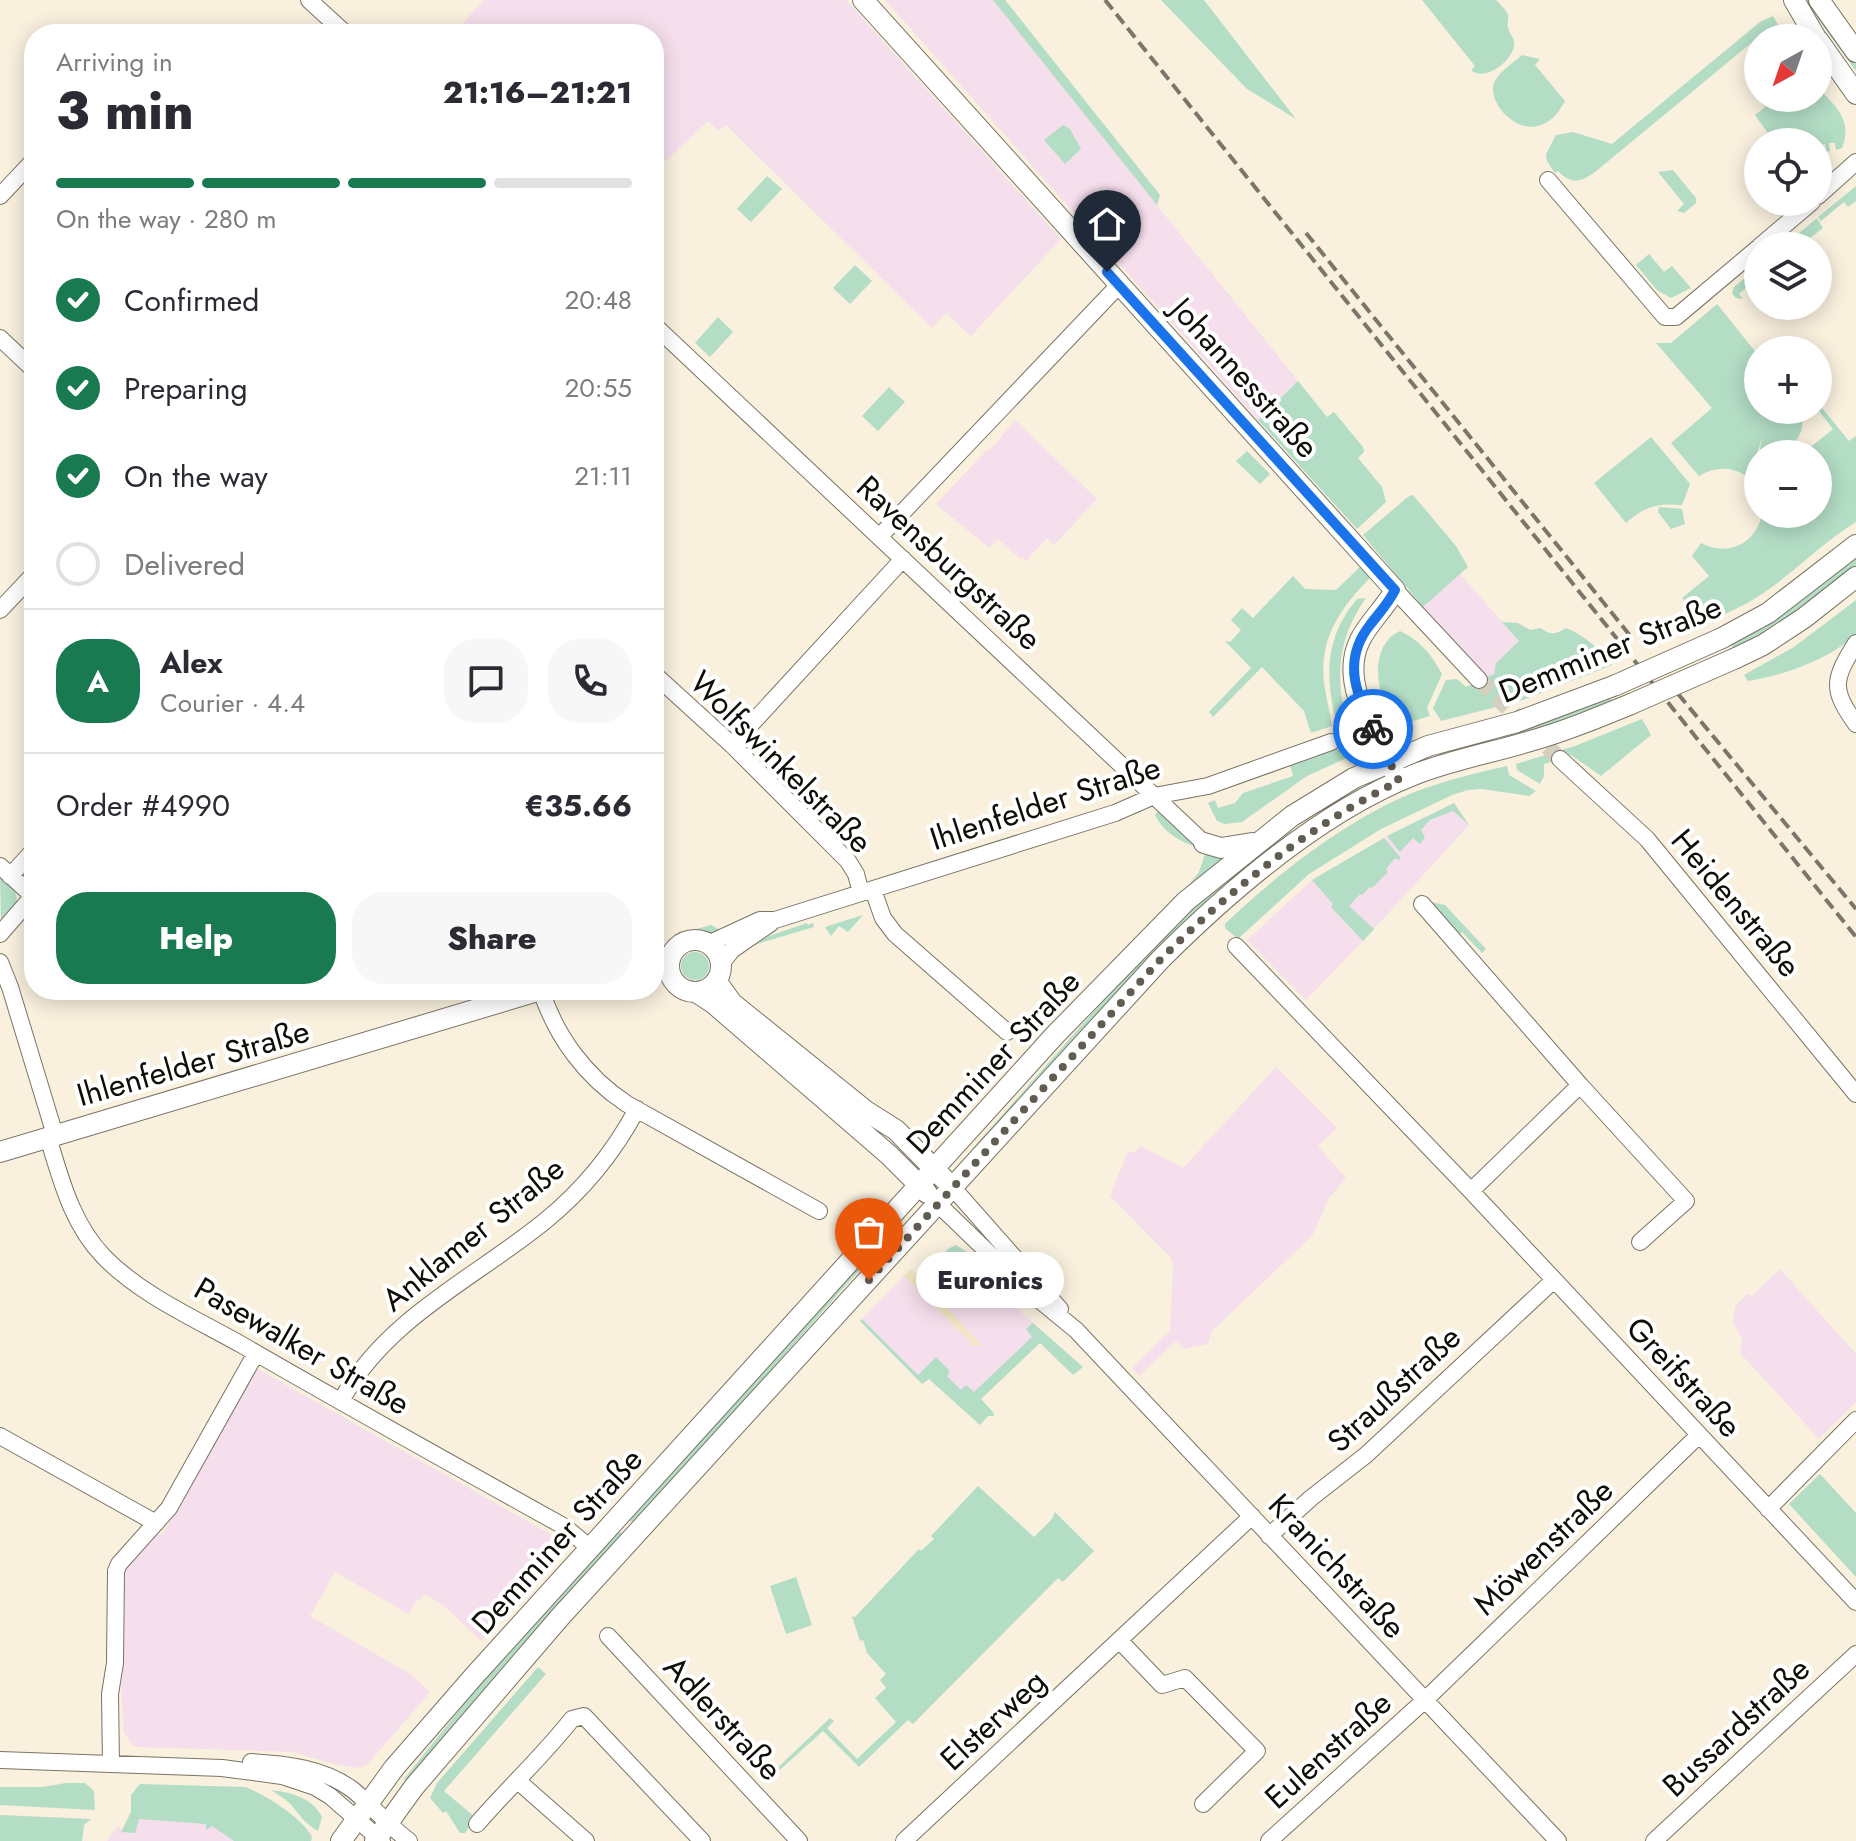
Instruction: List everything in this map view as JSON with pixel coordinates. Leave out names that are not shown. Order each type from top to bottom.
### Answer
[{"type":"main road","name":"Johannesstraße","points":[[863,0],[1395,590]]},
{"type":"main road","points":[[1794,0],[1808,24]]},
{"type":"main road","points":[[1819,0],[1856,52]]},
{"type":"main road","points":[[1832,60],[1856,94]]},
{"type":"main road","name":"Demminer Straße","points":[[341,1841],[414,1745],[590,1548],[1055,1035],[1186,901],[1256,843],[1315,801],[1389,761],[1450,739],[1517,722],[1616,685],[1722,638],[1768,613],[1856,545]]},
{"type":"main road","name":"Demminer Straße","points":[[381,1836],[414,1787],[561,1616],[1160,960],[1205,915],[1307,836],[1360,801],[1399,781],[1457,760],[1564,730],[1736,658],[1793,626],[1856,577]]},
{"type":"main road","points":[[1395,590],[1385,609],[1360,638],[1354,653],[1353,674],[1357,695],[1399,781]]},
{"type":"main road","points":[[1204,843],[1221,848],[1256,843]]},
{"type":"main road","name":"Ihlenfelder Straße","points":[[664,952],[690,941],[708,944]]},
{"type":"main road","points":[[708,944],[717,952],[719,972],[732,1003],[866,1111],[896,1130],[953,1188]]},
{"type":"main road","name":"Ihlenfelder Straße","points":[[664,974],[681,988],[696,992],[708,989],[719,972]]},
{"type":"main road","points":[[696,992],[713,1003],[889,1155],[938,1204]]},
{"type":"main road","name":"Ihlenfelder Straße","points":[[0,1152],[508,1000]]},
{"type":"street","points":[[309,0],[335,24]]},
{"type":"street","points":[[1832,183],[1856,162]]},
{"type":"street","points":[[0,196],[24,171]]},
{"type":"street","points":[[1548,180],[1665,317],[1676,317],[1744,260]]},
{"type":"street","points":[[1777,232],[1796,216]]},
{"type":"street","points":[[880,536],[1119,285]]},
{"type":"street","name":"Ravensburgstraße","points":[[664,334],[1204,843]]},
{"type":"street","points":[[0,338],[24,361]]},
{"type":"street","points":[[732,745],[903,559]]},
{"type":"street","points":[[0,610],[24,585]]},
{"type":"street","name":"Johannesstraße","points":[[1395,590],[1479,680]]},
{"type":"street","points":[[1856,643],[1841,670],[1837,690],[1842,704],[1856,724]]},
{"type":"street","name":"Wolfswinkelstraße","points":[[664,683],[732,745],[848,861],[895,934],[1007,1032]]},
{"type":"street","name":"Ihlenfelder Straße","points":[[708,944],[760,920],[775,920],[867,892],[1115,813],[1154,796],[1208,786],[1331,742]]},
{"type":"street","name":"Heidenstraße","points":[[1560,759],[1647,839],[1856,1094]]},
{"type":"street","points":[[24,857],[5,871],[24,888]]},
{"type":"street","points":[[1422,904],[1686,1201],[1640,1242]]},
{"type":"street","points":[[0,934],[24,906]]},
{"type":"street","name":"Ihlenfelder Straße","points":[[719,972],[732,950],[775,920]]},
{"type":"street","name":"Greifstraße","points":[[1236,946],[1471,1191],[1856,1602]]},
{"type":"street","name":"Pasewalker Straße","points":[[0,962],[79,1223],[104,1257],[143,1288],[565,1527],[590,1548]]},
{"type":"street","points":[[545,1000],[553,1021],[576,1058],[600,1085],[819,1211]]},
{"type":"street","points":[[1471,1191],[1580,1085]]},
{"type":"street","name":"Anklamer Straße","points":[[341,1401],[362,1367],[386,1339],[546,1220],[597,1170],[637,1109]]},
{"type":"street","name":"Kranichstraße","points":[[953,1188],[1050,1294],[1076,1330]]},
{"type":"street","name":"Kranichstraße","points":[[938,1204],[1026,1289],[1076,1330],[1558,1841]]},
{"type":"street","name":"Straußstraße","points":[[1269,1536],[1366,1455],[1554,1280]]},
{"type":"street","points":[[111,1764],[110,1694],[115,1663],[116,1571],[169,1508],[256,1353]]},
{"type":"street","points":[[1768,1509],[1856,1420]]},
{"type":"street","name":"Möwenstraße","points":[[1425,1700],[1699,1435]]},
{"type":"street","points":[[0,1436],[156,1523]]},
{"type":"street","name":"Elsterweg","points":[[904,1841],[1252,1516]]},
{"type":"street","name":"Adlerstraße","points":[[608,1636],[797,1840]]},
{"type":"street","points":[[1119,1640],[1162,1685],[1185,1678],[1257,1751],[1203,1804]]},
{"type":"street","name":"Bussardstraße","points":[[1654,1841],[1856,1654]]},
{"type":"street","name":"Eulenstraße","points":[[1269,1841],[1425,1700]]},
{"type":"street","points":[[477,1824],[519,1782],[572,1719],[584,1716],[702,1841]]},
{"type":"street","points":[[0,1760],[222,1768],[246,1762],[284,1764],[308,1769],[340,1782],[381,1836],[409,1841]]},
{"type":"street","points":[[519,1782],[586,1841]]},
{"type":"shaded area","points":[[484,0],[846,0],[1061,239],[971,336],[946,313],[932,328],[726,125],[719,131],[708,121],[666,161],[664,159],[664,24],[462,24]]},
{"type":"shaded area","points":[[885,0],[1005,0],[1160,195],[1157,205],[1298,381],[1258,420]]},
{"type":"shaded area","points":[[1015,420],[1097,499],[1054,545],[1047,538],[1026,561],[998,539],[989,548],[936,504]]},
{"type":"shaded area","points":[[1460,574],[1519,641],[1496,663],[1494,674],[1488,677],[1423,607]]},
{"type":"shaded area","points":[[1454,803],[1469,825],[1306,1000],[1247,940],[1312,880],[1387,836]]},
{"type":"shaded area","points":[[1276,1067],[1337,1128],[1318,1146],[1346,1178],[1329,1198],[1312,1236],[1212,1331],[1208,1344],[1184,1349],[1176,1341],[1139,1376],[1132,1368],[1170,1331],[1173,1265],[1170,1257],[1110,1196],[1128,1151],[1133,1153],[1141,1146],[1183,1168]]},
{"type":"shaded area","points":[[956,1245],[968,1252],[1041,1330],[960,1407],[929,1379],[922,1384],[860,1321],[911,1269],[925,1283],[939,1269],[937,1262]]},
{"type":"shaded area","points":[[1780,1269],[1856,1354],[1856,1402],[1819,1439],[1740,1353],[1742,1339],[1733,1321],[1735,1306],[1747,1294],[1752,1296]]},
{"type":"shaded area","points":[[256,1368],[552,1535],[558,1545],[552,1559],[496,1615],[481,1641],[443,1605],[424,1594],[409,1614],[335,1572],[310,1616],[412,1675],[430,1692],[367,1765],[360,1768],[337,1765],[293,1752],[138,1747],[133,1746],[124,1733],[121,1573],[157,1533],[163,1534]]},
{"type":"shaded area","points":[[129,1817],[311,1832],[312,1838],[311,1841],[107,1841],[118,1826],[122,1831]]},
{"type":"green space","points":[[993,0],[1005,0],[1160,195],[1157,205]]},
{"type":"green space","points":[[1161,0],[1204,0],[1296,119],[1247,89]]},
{"type":"green space","points":[[1422,0],[1496,0],[1508,15],[1508,28],[1514,43],[1512,52],[1503,64],[1490,72],[1483,74],[1471,70],[1475,66]]},
{"type":"green space","points":[[1804,0],[1812,0],[1828,24],[1822,24]]},
{"type":"green space","points":[[1773,16],[1778,24],[1758,24]]},
{"type":"green space","points":[[1832,29],[1856,64],[1856,71],[1832,38]]},
{"type":"green space","points":[[1744,35],[1744,49],[1595,172],[1572,180],[1558,171],[1555,173],[1547,161],[1546,154],[1556,135],[1573,132],[1612,144]]},
{"type":"green space","points":[[1522,55],[1540,59],[1535,65],[1565,101],[1553,118],[1540,126],[1526,126],[1514,121],[1496,102],[1493,91],[1497,77]]},
{"type":"green space","points":[[1832,103],[1844,121],[1842,148],[1836,150],[1835,143],[1832,143],[1832,128],[1764,128],[1755,115],[1759,112],[1832,112]]},
{"type":"green space","points":[[1063,125],[1070,129],[1081,149],[1065,164],[1044,140]]},
{"type":"green space","points":[[1673,170],[1696,198],[1696,203],[1684,213],[1677,211],[1684,204],[1658,172]]},
{"type":"green space","points":[[767,176],[782,189],[751,222],[737,209]]},
{"type":"green space","points":[[1856,186],[1856,201],[1848,207],[1844,202],[1832,212],[1832,206]]},
{"type":"green space","points":[[1817,218],[1823,228],[1818,232],[1800,232]]},
{"type":"green space","points":[[1649,254],[1664,272],[1672,266],[1691,288],[1671,298],[1657,290],[1636,265]]},
{"type":"green space","points":[[855,265],[872,281],[850,304],[833,288]]},
{"type":"green space","points":[[1744,279],[1744,290],[1739,294],[1743,299],[1736,298],[1732,293]]},
{"type":"green space","points":[[1717,304],[1744,338],[1744,424],[1802,424],[1800,435],[1796,440],[1744,440],[1744,475],[1724,469],[1699,476],[1671,443],[1712,408],[1656,343],[1671,343]]},
{"type":"green space","points":[[718,317],[733,332],[710,357],[695,343]]},
{"type":"green space","points":[[1298,381],[1327,417],[1334,412],[1363,447],[1364,452],[1358,458],[1382,487],[1386,502],[1357,529],[1258,420]]},
{"type":"green space","points":[[889,387],[905,402],[878,431],[862,416]]},
{"type":"green space","points":[[1832,420],[1849,441],[1856,436],[1856,522],[1765,592],[1703,624],[1682,598],[1709,576],[1692,556],[1701,543],[1721,549],[1731,548],[1747,540],[1757,528],[1832,528],[1832,440],[1819,440],[1833,429],[1829,424]]},
{"type":"green space","points":[[1651,437],[1690,484],[1682,505],[1652,507],[1626,523],[1594,483]]},
{"type":"green space","points":[[1247,451],[1270,474],[1260,484],[1236,461]]},
{"type":"green space","points":[[1413,495],[1456,546],[1468,567],[1423,607],[1363,535]]},
{"type":"green space","points":[[1659,507],[1682,509],[1685,524],[1671,529],[1658,512]]},
{"type":"green space","points":[[1856,556],[1856,566],[1800,610],[1735,650],[1730,643]]},
{"type":"green space","points":[[1360,567],[1370,578],[1341,613],[1328,638],[1325,652],[1324,683],[1332,726],[1311,733],[1304,711],[1262,667],[1213,717],[1209,712],[1251,668],[1225,641],[1230,642],[1241,630],[1231,620],[1242,608],[1253,618],[1293,576],[1305,589],[1336,590]]},
{"type":"green space","points":[[1366,598],[1347,633],[1341,659],[1342,699],[1355,741],[1351,756],[1307,776],[1242,822],[1225,824],[1217,821],[1208,803],[1215,800],[1218,808],[1235,803],[1243,793],[1293,776],[1290,765],[1343,747],[1330,689],[1331,652],[1345,616],[1357,599]]},
{"type":"green space","points":[[1856,600],[1856,634],[1846,643],[1805,665],[1748,681],[1744,675],[1794,647]]},
{"type":"green space","points":[[1502,622],[1518,623],[1530,630],[1541,628],[1551,633],[1566,628],[1592,644],[1612,665],[1520,701],[1441,721],[1433,708],[1446,680],[1457,679],[1466,687],[1494,674],[1496,663],[1519,641]]},
{"type":"green space","points":[[1400,631],[1425,649],[1442,674],[1427,708],[1430,716],[1406,723],[1390,712],[1378,679],[1384,646]]},
{"type":"green space","points":[[1609,695],[1614,704],[1560,724],[1439,757],[1437,751]]},
{"type":"green space","points":[[1642,719],[1651,735],[1601,776],[1571,755],[1544,764],[1540,784],[1517,770],[1516,764],[1575,746]]},
{"type":"green space","points":[[1507,766],[1509,775],[1536,791],[1529,796],[1482,789],[1452,795],[1381,829],[1309,874],[1238,939],[1225,928],[1225,924],[1289,868],[1362,818],[1412,793]]},
{"type":"green space","points":[[1454,803],[1469,825],[1453,811],[1430,820],[1421,830],[1425,838],[1420,844],[1413,838],[1400,852],[1387,836]]},
{"type":"green space","points":[[1160,808],[1195,846],[1177,839],[1166,830],[1155,815]]},
{"type":"green space","points":[[1290,827],[1292,830],[976,1151],[973,1148],[1158,939],[1192,906]]},
{"type":"green space","points":[[1384,838],[1401,858],[1395,858],[1386,869],[1388,872],[1349,906],[1374,929],[1363,941],[1331,907],[1333,904],[1312,880]]},
{"type":"green space","points":[[1206,851],[1223,858],[1185,890],[1199,872]]},
{"type":"green space","points":[[0,872],[17,898],[1,924]]},
{"type":"green space","points":[[1431,902],[1445,905],[1486,949],[1482,953],[1462,932],[1458,936]]},
{"type":"green space","points":[[863,915],[848,932],[839,926],[831,936],[825,927]]},
{"type":"green space","points":[[813,923],[814,927],[754,945],[769,936]]},
{"type":"green space","points":[[711,925],[722,931],[678,939],[674,935]]},
{"type":"green space","points":[[695,952],[705,956],[709,966],[705,976],[695,980],[685,976],[681,966],[685,956]]},
{"type":"green space","points":[[898,1221],[901,1224],[667,1486],[633,1523],[627,1518]]},
{"type":"green space","points":[[956,1245],[968,1253],[956,1264],[952,1262],[929,1287],[925,1283],[939,1269],[937,1262]]},
{"type":"green space","points":[[862,1319],[918,1375],[936,1357],[950,1371],[947,1376],[961,1390],[966,1385],[974,1392],[1032,1337],[1026,1329],[1033,1323],[1083,1367],[1073,1375],[1040,1343],[981,1399],[994,1416],[988,1416],[980,1425],[929,1379],[922,1384],[860,1321]]},
{"type":"green space","points":[[1820,1474],[1856,1513],[1856,1577],[1789,1504]]},
{"type":"green space","points":[[978,1486],[1034,1537],[1055,1512],[1094,1551],[1063,1582],[1058,1578],[913,1724],[908,1720],[859,1767],[823,1731],[773,1776],[771,1774],[830,1718],[834,1721],[827,1728],[857,1759],[896,1722],[875,1698],[886,1688],[880,1680],[886,1674],[867,1653],[852,1616],[855,1617],[919,1549],[921,1551],[934,1539],[931,1536]]},
{"type":"green space","points":[[617,1529],[623,1535],[546,1617],[408,1783],[404,1779],[506,1652]]},
{"type":"green space","points":[[796,1577],[812,1625],[786,1634],[770,1586]]},
{"type":"green space","points":[[538,1667],[546,1674],[444,1791],[476,1818],[465,1833],[460,1833],[446,1811],[443,1813],[430,1798],[437,1783]]},
{"type":"green space","points":[[85,1783],[94,1791],[95,1810],[0,1805],[0,1787],[43,1787]]},
{"type":"green space","points":[[140,1784],[245,1787],[273,1801],[293,1816],[312,1838],[311,1841],[234,1841],[212,1826],[206,1830],[206,1824],[139,1819],[135,1833],[121,1832],[131,1812],[131,1795]]},
{"type":"green space","points":[[271,1790],[293,1794],[313,1805],[322,1817],[318,1831],[288,1802]]},
{"type":"green space","points":[[0,1815],[91,1819],[84,1825],[82,1841],[0,1841]]},
{"type":"sand","points":[[911,1269],[982,1346],[971,1346],[971,1342],[904,1276]]},
{"type":"tunnel","points":[[1479,680],[1560,759]]},
{"type":"railway","points":[[1105,0],[1856,937]]},
{"type":"railway","points":[[1306,233],[1632,638]]},
{"type":"railway","points":[[1655,666],[1856,909]]},
{"type":"way so far","points":[[869,1280],[1160,960],[1205,915],[1307,836],[1360,801],[1399,781],[1373,729]]},
{"type":"place","name":"Euronics","points":[[869,1280]]},
{"type":"route","points":[[1107,272],[1395,590],[1385,609],[1360,638],[1354,653],[1353,674],[1357,695],[1373,729]]}]
